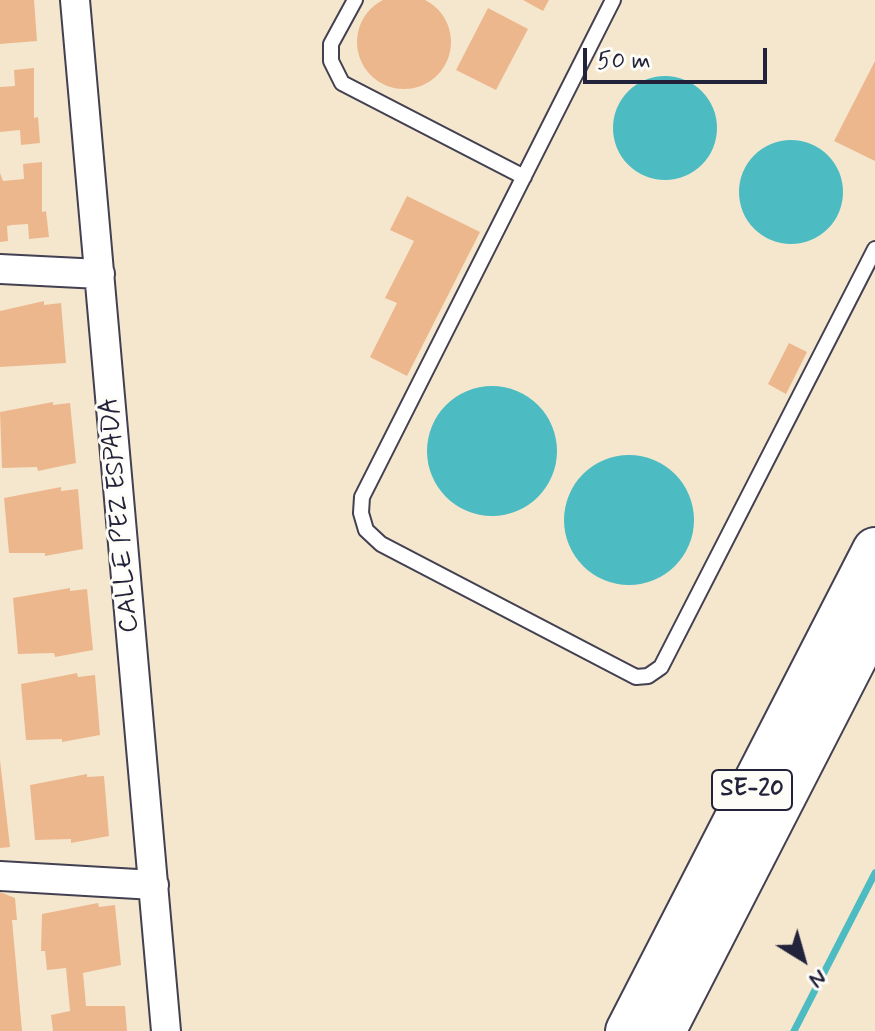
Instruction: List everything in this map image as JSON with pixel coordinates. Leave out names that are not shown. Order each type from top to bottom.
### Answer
[{"type":"highway","name":"SE-20","points":[[628,1031],[875,550]]},
{"type":"highway","name":"SE-20","points":[[663,1031],[875,618]]},
{"type":"street","name":"CALLE PEZ ESPADA","points":[[75,0],[166,1031]]},
{"type":"street","points":[[0,269],[100,274]]},
{"type":"street","points":[[0,876],[154,885]]},
{"type":"lane","points":[[355,0],[331,44],[331,61],[342,83],[524,177]]},
{"type":"lane","points":[[613,0],[362,497],[361,513],[366,530],[381,544],[636,677],[648,676],[661,667],[875,249]]},
{"type":"water","points":[[665,76],[685,80],[702,91],[713,108],[717,128],[713,148],[702,165],[685,176],[665,180],[645,176],[628,165],[617,148],[613,128],[617,108],[628,91],[645,80]]},
{"type":"water","points":[[791,140],[811,144],[828,155],[839,172],[843,192],[839,212],[828,229],[811,240],[791,244],[771,240],[754,229],[743,212],[739,192],[743,172],[754,155],[771,144]]},
{"type":"water","points":[[492,386],[517,391],[538,405],[552,426],[557,451],[552,476],[538,497],[517,511],[492,516],[467,511],[446,497],[432,476],[427,451],[432,426],[446,405],[467,391]]},
{"type":"water","points":[[629,455],[654,460],[675,474],[689,495],[694,520],[689,545],[675,566],[654,580],[629,585],[604,580],[583,566],[569,545],[564,520],[569,495],[583,474],[604,460]]},
{"type":"building","points":[[404,-5],[422,-2],[437,9],[448,24],[451,42],[448,60],[437,75],[422,86],[404,89],[386,86],[371,75],[360,60],[357,42],[360,24],[371,9],[386,-2]]},
{"type":"building","points":[[0,0],[34,0],[37,41],[0,44]]},
{"type":"building","points":[[523,0],[549,0],[543,11]]},
{"type":"building","points":[[488,8],[528,29],[496,90],[456,70]]},
{"type":"building","points":[[875,61],[875,161],[834,141]]},
{"type":"building","points":[[34,68],[34,118],[38,117],[40,143],[21,145],[20,130],[0,132],[0,87],[15,86],[14,70]]},
{"type":"building","points":[[42,162],[42,212],[46,211],[49,237],[29,239],[28,224],[12,225],[7,226],[8,241],[0,242],[0,173],[3,181],[24,179],[23,164]]},
{"type":"building","points":[[407,196],[480,232],[407,376],[370,357],[397,303],[385,298],[414,241],[390,230]]},
{"type":"building","points":[[44,301],[44,305],[61,303],[66,363],[0,367],[0,311]]},
{"type":"building","points":[[789,343],[807,352],[786,394],[768,384]]},
{"type":"building","points":[[53,402],[53,405],[70,403],[76,463],[38,471],[37,467],[2,468],[0,412]]},
{"type":"building","points":[[61,487],[61,491],[78,489],[83,549],[45,556],[45,553],[9,553],[4,498]]},
{"type":"building","points":[[70,588],[70,591],[87,589],[93,650],[55,657],[54,653],[18,654],[13,598]]},
{"type":"building","points":[[77,673],[78,677],[95,675],[100,735],[62,742],[62,739],[26,740],[21,684]]},
{"type":"building","points":[[0,760],[10,847],[0,848]]},
{"type":"building","points":[[87,774],[87,777],[104,776],[109,836],[71,843],[71,839],[35,840],[30,785]]},
{"type":"building","points":[[0,892],[15,898],[17,920],[12,920],[22,1031],[0,1031]]},
{"type":"building","points":[[98,903],[99,907],[115,905],[121,965],[83,973],[86,1006],[125,1006],[127,1031],[53,1031],[51,1015],[70,1011],[66,968],[47,970],[45,951],[41,951],[42,914]]},
{"type":"waterway","points":[[794,1031],[875,873]]}]
